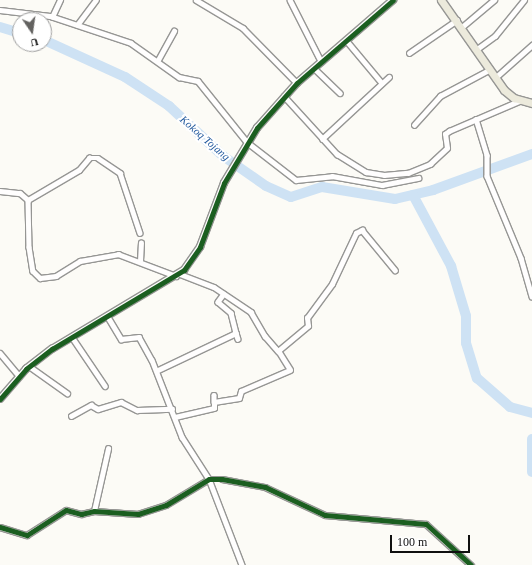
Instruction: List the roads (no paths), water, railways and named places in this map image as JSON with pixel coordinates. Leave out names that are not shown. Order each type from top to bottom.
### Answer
[{"type":"main road","points":[[441,0],[462,27],[489,70],[508,94],[519,101],[532,102]]},
{"type":"street","points":[[60,0],[52,17],[131,43],[159,58],[179,77],[198,81],[247,142],[296,180],[332,176],[382,185],[418,178]]},
{"type":"street","points":[[77,25],[96,0]]},
{"type":"street","points":[[196,0],[243,28],[297,83]]},
{"type":"street","points":[[290,0],[320,62]]},
{"type":"street","points":[[0,399],[29,366],[72,337],[179,275],[200,247],[229,174],[247,142],[284,96],[297,83],[393,0]]},
{"type":"street","points":[[462,27],[494,0]]},
{"type":"street","points":[[477,50],[495,36],[524,0]]},
{"type":"street","points":[[0,10],[15,12]]},
{"type":"street","points":[[409,53],[457,20]]},
{"type":"street","points":[[159,58],[174,31]]},
{"type":"street","points":[[346,40],[382,82]]},
{"type":"street","points":[[495,78],[532,45]]},
{"type":"street","points":[[314,68],[340,93]]},
{"type":"street","points":[[414,125],[440,96],[489,70]]},
{"type":"street","points":[[322,139],[389,77]]},
{"type":"street","points":[[284,96],[322,139],[366,172],[400,174],[431,163],[448,146],[447,132],[519,101]]},
{"type":"street","points":[[476,119],[488,167],[487,173],[532,296]]},
{"type":"street","points":[[28,200],[79,170],[89,158],[98,158],[120,173],[140,233]]},
{"type":"street","points":[[0,191],[20,193],[28,200],[29,247],[36,275],[50,278],[74,263],[108,255],[123,255],[211,285],[254,315],[264,335],[278,351],[289,372],[241,391],[239,398],[214,402]]},
{"type":"street","points":[[278,351],[308,326],[307,318],[332,284],[356,233],[362,230],[395,270]]},
{"type":"street","points":[[140,261],[141,243]]},
{"type":"street","points":[[224,294],[218,302],[231,313],[238,339]]},
{"type":"street","points":[[108,317],[121,339],[139,337],[158,370],[184,443],[209,479],[242,565]]},
{"type":"street","points":[[158,370],[236,333]]},
{"type":"street","points":[[72,337],[105,386]]},
{"type":"street","points":[[0,353],[19,376]]},
{"type":"street","points":[[29,366],[67,393]]},
{"type":"street","points":[[175,417],[214,408],[214,395]]},
{"type":"street","points":[[71,416],[91,405],[98,409],[121,402],[137,410],[172,409]]},
{"type":"street","points":[[94,511],[108,450]]},
{"type":"street","points":[[0,527],[27,535],[64,511],[82,514],[94,511],[138,514],[166,505],[209,479],[258,485],[325,514],[426,524],[471,565]]},
{"type":"waterway","name":"Kokoq Tojang","points":[[0,27],[12,31]]},
{"type":"waterway","name":"Kokoq Tojang","points":[[52,44],[125,77],[169,106],[223,156],[266,186],[291,197],[322,187],[395,199],[433,190],[532,154]]},
{"type":"waterway","points":[[413,195],[451,266],[466,316],[466,343],[477,378],[510,407],[532,413]]},
{"type":"waterway","points":[[532,439],[532,472]]}]
